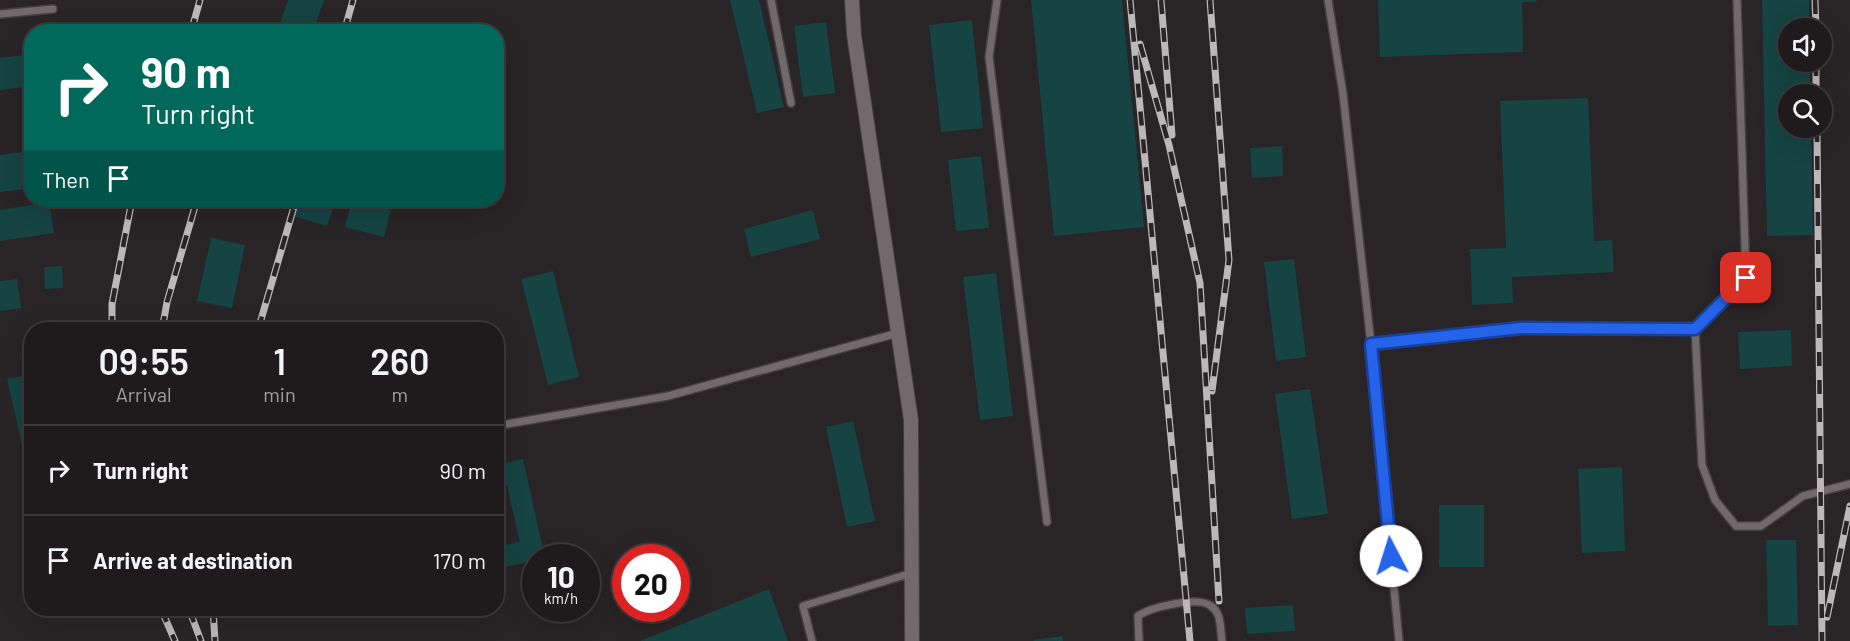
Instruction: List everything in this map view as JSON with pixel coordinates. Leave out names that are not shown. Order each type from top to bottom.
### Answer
[{"type":"street","points":[[852,0],[854,35],[911,420],[912,641]]},
{"type":"lane","points":[[771,0],[791,103]]},
{"type":"lane","points":[[997,0],[989,57],[1047,522]]},
{"type":"lane","points":[[1328,0],[1343,94],[1371,344],[1399,641]]},
{"type":"lane","points":[[1371,344],[1521,328],[1695,329],[1746,278],[1737,0]]},
{"type":"lane","points":[[0,14],[53,9]]},
{"type":"lane","points":[[1695,329],[1702,465],[1715,500],[1736,526],[1761,526],[1803,495],[1850,484]]},
{"type":"lane","points":[[504,425],[668,396],[898,333]]},
{"type":"lane","points":[[812,641],[803,606],[912,573]]},
{"type":"lane","points":[[1139,641],[1138,616],[1147,610],[1197,601],[1211,605],[1219,615],[1222,641]]},
{"type":"building","points":[[288,0],[324,0],[316,24],[280,24]]},
{"type":"building","points":[[730,0],[759,0],[784,107],[757,113]]},
{"type":"building","points":[[1031,0],[1122,0],[1144,227],[1054,236]]},
{"type":"building","points":[[1378,0],[1536,0],[1537,2],[1522,2],[1523,52],[1380,57]]},
{"type":"building","points":[[1762,0],[1809,0],[1809,18],[1778,18],[1778,72],[1810,72],[1810,84],[1778,84],[1778,138],[1811,138],[1813,235],[1767,236]]},
{"type":"building","points":[[972,20],[983,128],[941,132],[929,25]]},
{"type":"building","points":[[826,22],[835,93],[803,97],[794,26]]},
{"type":"building","points":[[24,55],[24,87],[0,90],[0,58]]},
{"type":"building","points":[[1588,98],[1594,241],[1612,240],[1614,272],[1512,277],[1513,303],[1472,305],[1470,249],[1506,248],[1500,101]]},
{"type":"building","points":[[1282,146],[1283,176],[1252,178],[1250,148]]},
{"type":"building","points":[[24,152],[24,189],[0,192],[0,155]]},
{"type":"building","points":[[981,156],[989,228],[956,231],[948,160]]},
{"type":"building","points":[[24,206],[50,207],[54,233],[0,241],[0,210]]},
{"type":"building","points":[[293,207],[334,207],[327,226],[290,215]]},
{"type":"building","points":[[350,207],[391,207],[384,237],[345,227]]},
{"type":"building","points":[[813,210],[820,239],[751,257],[744,229]]},
{"type":"building","points":[[211,238],[245,245],[232,308],[197,301]]},
{"type":"building","points":[[1294,259],[1306,357],[1276,361],[1264,262]]},
{"type":"building","points":[[62,266],[63,288],[45,289],[44,267]]},
{"type":"building","points":[[553,271],[579,377],[548,385],[521,279]]},
{"type":"building","points":[[996,273],[1013,416],[980,420],[963,277]]},
{"type":"building","points":[[17,279],[21,308],[0,311],[0,281]]},
{"type":"building","points":[[1791,330],[1792,366],[1740,369],[1738,332]]},
{"type":"building","points":[[24,376],[24,454],[7,379]]},
{"type":"building","points":[[1310,389],[1328,514],[1292,519],[1275,394]]},
{"type":"building","points":[[853,421],[875,521],[847,527],[826,427]]},
{"type":"building","points":[[523,459],[542,544],[522,544],[522,563],[504,567],[504,545],[520,542],[507,486],[504,487],[504,463]]},
{"type":"building","points":[[1622,467],[1625,551],[1582,553],[1578,469]]},
{"type":"building","points":[[1439,505],[1484,505],[1484,567],[1439,567]]},
{"type":"building","points":[[1766,540],[1796,540],[1798,625],[1768,626]]},
{"type":"building","points":[[769,589],[788,641],[640,641]]},
{"type":"building","points":[[1293,605],[1295,631],[1247,634],[1245,608]]},
{"type":"building","points":[[1062,636],[1063,641],[1034,641],[1034,640]]},
{"type":"railway","points":[[193,24],[200,0]]},
{"type":"railway","points":[[346,24],[353,0]]},
{"type":"railway","points":[[1130,0],[1190,641]]},
{"type":"railway","points":[[1161,0],[1172,135]]},
{"type":"railway","points":[[1210,0],[1229,260],[1212,391]]},
{"type":"railway","points":[[1815,0],[1816,18]]},
{"type":"railway","points":[[1140,44],[1169,145],[1200,283],[1219,601]]},
{"type":"railway","points":[[1816,72],[1816,84]]},
{"type":"railway","points":[[1817,138],[1822,641]]},
{"type":"railway","points":[[112,322],[112,304],[131,207]]},
{"type":"railway","points":[[163,322],[167,302],[195,207]]},
{"type":"railway","points":[[260,322],[294,207]]},
{"type":"railway","points":[[1827,617],[1850,506]]},
{"type":"railway","points":[[164,616],[175,641]]},
{"type":"railway","points":[[192,616],[201,641]]},
{"type":"railway","points":[[213,616],[215,641]]},
{"type":"route","points":[[1391,556],[1371,344],[1521,328],[1695,329],[1746,278]]}]
